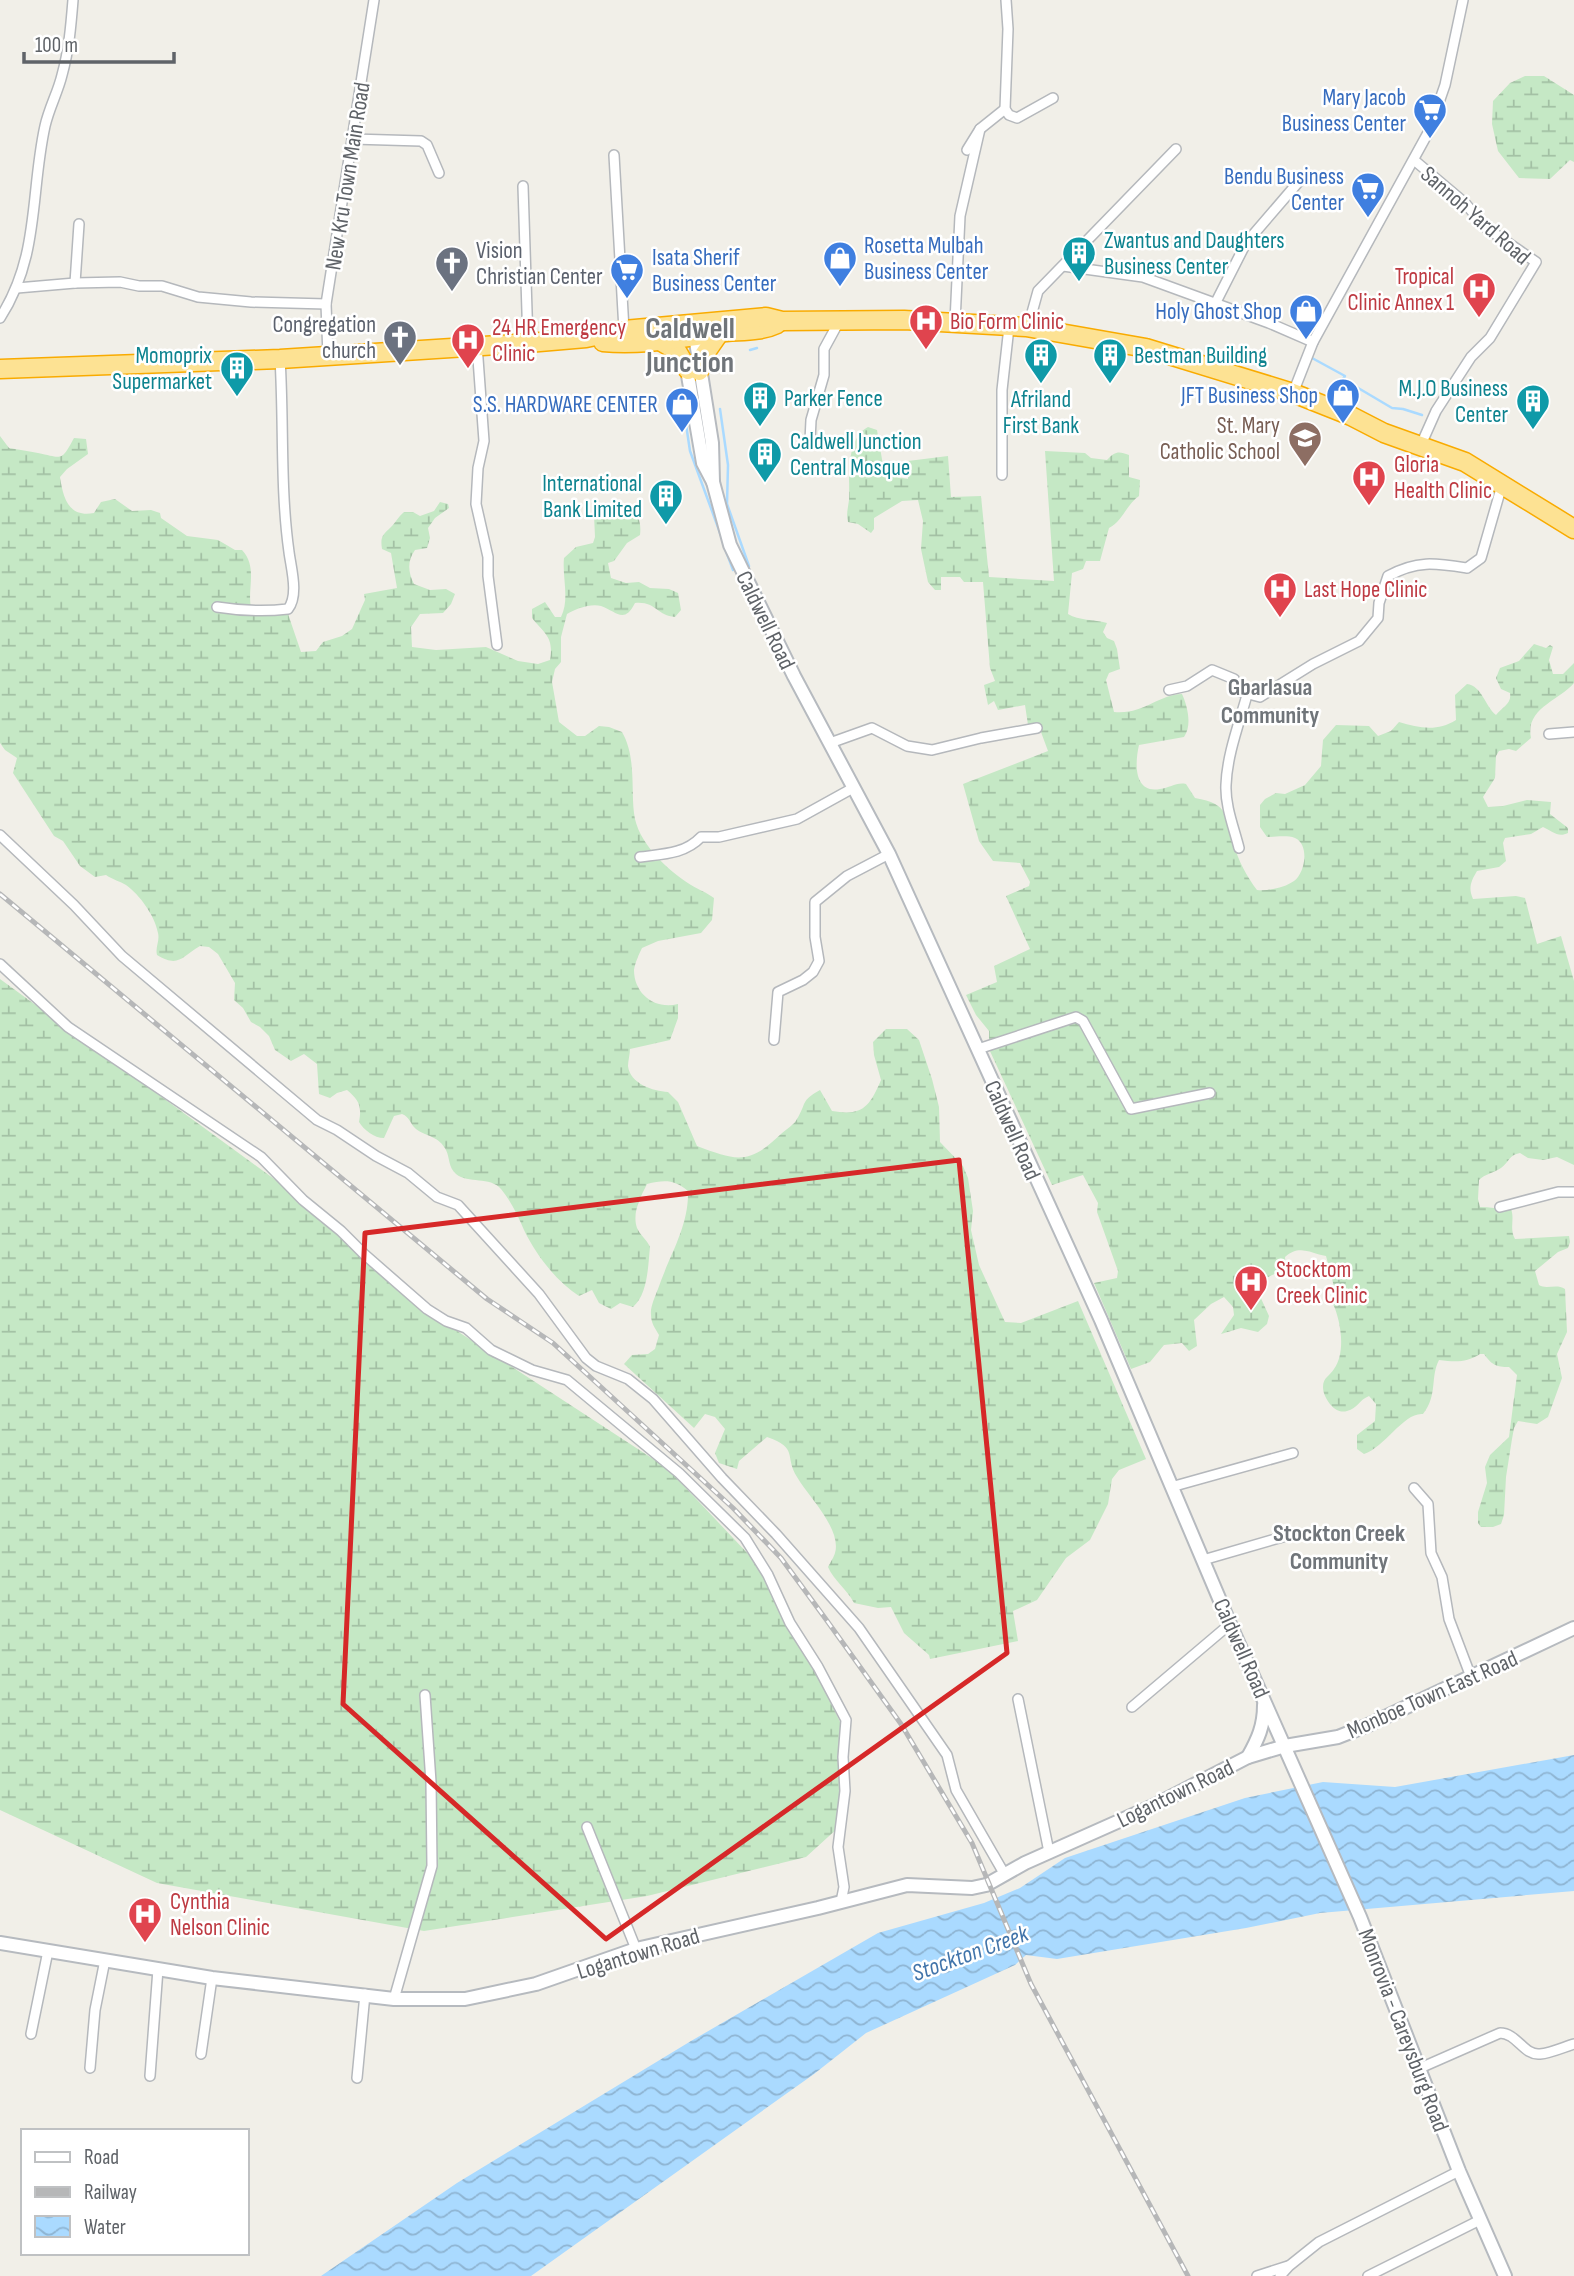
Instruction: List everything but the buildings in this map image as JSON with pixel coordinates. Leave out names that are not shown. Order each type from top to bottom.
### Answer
[{"type":"highway","points":[[586,338],[607,343],[660,341],[687,331],[766,317],[782,321],[836,320],[1028,327],[1146,348],[1293,393],[1420,447],[1465,462],[1574,529]]},
{"type":"highway","points":[[0,369],[328,356],[586,338],[624,330],[755,330],[774,326],[782,321]]},
{"type":"highway","points":[[660,341],[677,351],[693,371],[720,332]]},
{"type":"main road","name":"Caldwell Road","points":[[687,331],[693,371],[712,443],[713,482],[730,545],[794,676],[890,854],[1101,1320],[1230,1624],[1303,1783]]},
{"type":"main road","name":"Monboe Town East Road","points":[[1285,1746],[1338,1737],[1366,1726],[1574,1628]]},
{"type":"main road","name":"Logantown Road","points":[[1248,1757],[1265,1720],[1264,1698]]},
{"type":"main road","name":"Logantown Road","points":[[0,1943],[212,1978],[394,1999],[464,1999],[536,1984],[636,1949],[907,1885],[972,1888],[986,1885],[1049,1852],[1153,1806],[1248,1757],[1285,1746]]},
{"type":"main road","name":"Monrovia - Careysburg Road","points":[[1303,1783],[1360,1917],[1459,2171],[1505,2276]]},
{"type":"street","points":[[0,318],[17,288],[29,250],[46,125],[62,74],[71,30],[73,0]]},
{"type":"street","points":[[1006,0],[1008,29],[1005,109],[1009,115],[1017,118],[1053,98]]},
{"type":"street","points":[[1293,393],[1313,342],[1429,131],[1445,85],[1463,0]]},
{"type":"street","name":"New Kru Town Main Road","points":[[328,356],[326,304],[376,1]]},
{"type":"street","points":[[967,150],[980,129],[1005,109]]},
{"type":"street","points":[[955,323],[960,216],[980,129]]},
{"type":"street","points":[[353,139],[421,141],[427,145],[439,173]]},
{"type":"street","points":[[1028,327],[1038,290],[1175,149]]},
{"type":"street","points":[[614,155],[624,330]]},
{"type":"street","name":"Sannoh Yard Road","points":[[1413,160],[1465,203],[1485,227],[1536,262],[1490,338],[1471,357],[1436,411],[1420,447]]},
{"type":"street","points":[[1215,304],[1246,243],[1301,179]]},
{"type":"street","points":[[523,186],[528,343]]},
{"type":"street","points":[[75,283],[79,224]]},
{"type":"street","points":[[1063,266],[1143,277],[1313,342]]},
{"type":"street","points":[[17,288],[120,282],[139,286],[162,286],[198,297],[326,304]]},
{"type":"street","points":[[810,441],[811,420],[824,375],[824,349],[836,327],[836,320]]},
{"type":"street","points":[[1002,475],[1003,390],[1009,327]]},
{"type":"street","points":[[477,345],[484,440],[478,468],[476,504],[488,557],[497,645]]},
{"type":"street","points":[[217,607],[265,612],[288,609],[292,605],[292,575],[283,493],[284,417],[280,359]]},
{"type":"street","points":[[1169,690],[1187,686],[1212,670],[1234,679],[1233,690],[1259,697],[1313,664],[1359,641],[1378,618],[1379,603],[1388,576],[1404,567],[1426,562],[1467,568],[1481,558],[1502,485]]},
{"type":"street","points":[[1239,848],[1226,786],[1229,762],[1247,695]]},
{"type":"street","points":[[830,743],[872,728],[907,746],[932,750],[1037,728]]},
{"type":"street","points":[[1549,734],[1574,732]]},
{"type":"street","points":[[640,857],[678,852],[692,847],[701,837],[719,837],[790,821],[809,814],[853,788]]},
{"type":"street","points":[[0,835],[74,905],[122,956],[317,1120],[408,1173],[436,1197],[458,1205],[539,1294],[586,1358],[596,1366],[628,1379],[653,1399],[859,1628],[927,1722],[947,1755],[956,1790],[1004,1875]]},
{"type":"street","points":[[774,1040],[778,992],[803,980],[813,972],[819,961],[815,937],[815,902],[847,876],[890,854]]},
{"type":"street","points":[[0,964],[68,1027],[261,1157],[303,1200],[427,1309],[446,1321],[466,1328],[491,1350],[532,1370],[567,1380],[680,1473],[745,1538],[768,1575],[790,1623],[818,1667],[846,1720],[843,1757],[845,1791],[838,1847],[844,1887],[841,1902]]},
{"type":"street","points":[[978,1049],[1076,1017],[1083,1021],[1131,1109],[1210,1093]]},
{"type":"street","points":[[1500,1207],[1558,1192],[1574,1192]]},
{"type":"street","points":[[1171,1487],[1293,1453]]},
{"type":"street","points":[[1414,1488],[1428,1504],[1432,1553],[1443,1577],[1449,1619],[1471,1677]]},
{"type":"street","points":[[1203,1560],[1286,1536]]},
{"type":"street","points":[[1132,1707],[1230,1624]]},
{"type":"street","points":[[394,1999],[432,1866],[432,1782],[425,1695]]},
{"type":"street","points":[[1017,1699],[1049,1852]]},
{"type":"street","points":[[587,1827],[636,1949]]},
{"type":"street","points":[[31,2034],[48,1951]]},
{"type":"street","points":[[90,2068],[95,2010],[105,1960]]},
{"type":"street","points":[[150,2076],[158,1969]]},
{"type":"street","points":[[201,2054],[212,1978]]},
{"type":"street","points":[[358,2078],[365,1994]]},
{"type":"street","points":[[1418,2069],[1500,2034],[1511,2035],[1531,2053],[1540,2055],[1574,2043]]},
{"type":"street","points":[[1280,2276],[1319,2242],[1459,2171]]},
{"type":"street","points":[[1368,2276],[1480,2220]]},
{"type":"street","points":[[1256,2276],[1289,2266]]},
{"type":"highlighted area","points":[[959,1160],[1007,1653],[606,1939],[343,1704],[365,1233]]},
{"type":"green space","points":[[1525,76],[1544,76],[1574,95],[1574,162],[1570,160],[1550,179],[1519,178],[1498,151],[1492,124],[1493,101],[1510,83]]},
{"type":"green space","points":[[868,427],[877,430],[884,471],[908,479],[908,461],[948,456],[951,497],[981,496],[989,577],[1054,581],[1045,451],[1085,453],[1091,458],[1107,460],[1117,453],[1129,455],[1129,477],[1140,480],[1139,496],[1109,528],[1100,561],[1086,561],[1083,569],[1072,573],[1068,614],[1107,623],[1103,632],[1107,638],[1114,641],[1120,669],[1109,673],[1106,680],[1114,712],[1133,711],[1182,694],[1188,716],[1186,733],[1184,737],[1139,745],[1137,768],[1140,782],[1151,789],[1186,784],[1195,798],[1220,808],[1227,819],[1240,862],[1257,890],[1286,886],[1294,881],[1301,872],[1304,859],[1303,847],[1295,838],[1267,837],[1260,827],[1260,805],[1276,793],[1285,794],[1305,785],[1321,766],[1323,740],[1336,725],[1369,726],[1378,736],[1391,731],[1399,722],[1421,727],[1449,724],[1456,720],[1455,695],[1467,684],[1480,692],[1496,715],[1508,703],[1510,697],[1510,693],[1501,689],[1496,678],[1500,668],[1519,661],[1534,644],[1553,647],[1549,660],[1553,674],[1563,674],[1574,663],[1574,683],[1538,712],[1533,719],[1531,738],[1516,751],[1499,751],[1496,756],[1495,778],[1483,797],[1488,807],[1527,800],[1551,802],[1550,814],[1568,828],[1568,833],[1558,834],[1543,827],[1531,834],[1505,838],[1503,843],[1506,861],[1499,867],[1477,871],[1470,888],[1473,899],[1516,896],[1525,898],[1537,944],[1561,936],[1574,981],[1574,1165],[1557,1157],[1543,1160],[1528,1158],[1520,1153],[1479,1180],[1480,1207],[1511,1209],[1515,1239],[1569,1236],[1570,1242],[1568,1248],[1558,1252],[1535,1271],[1539,1285],[1565,1289],[1567,1332],[1557,1354],[1562,1378],[1548,1417],[1537,1424],[1518,1421],[1514,1428],[1501,1524],[1481,1527],[1478,1523],[1478,1512],[1487,1483],[1485,1467],[1490,1455],[1509,1437],[1517,1375],[1509,1367],[1495,1365],[1484,1354],[1460,1361],[1439,1360],[1431,1400],[1423,1414],[1409,1418],[1379,1445],[1364,1454],[1357,1449],[1357,1435],[1375,1421],[1376,1404],[1369,1396],[1354,1408],[1343,1412],[1330,1405],[1323,1387],[1324,1381],[1338,1362],[1341,1346],[1340,1328],[1333,1304],[1337,1298],[1326,1256],[1305,1250],[1295,1251],[1285,1257],[1286,1269],[1254,1283],[1269,1316],[1267,1324],[1258,1332],[1241,1328],[1221,1334],[1234,1315],[1233,1307],[1224,1297],[1211,1304],[1194,1320],[1197,1346],[1189,1351],[1182,1343],[1164,1345],[1150,1362],[1131,1369],[1094,1283],[1117,1278],[1118,1271],[1097,1212],[1098,1203],[1083,1175],[1052,1185],[989,1049],[989,1031],[976,1015],[966,995],[997,982],[994,966],[1030,949],[1006,896],[1029,886],[1030,882],[1020,863],[993,861],[979,841],[963,784],[1048,751],[1038,724],[1028,725],[1025,705],[998,710],[994,701],[988,705],[984,685],[995,681],[990,668],[983,582],[964,582],[960,577],[941,577],[941,590],[935,590],[928,582],[921,549],[923,521],[918,500],[902,501],[874,518],[874,529],[871,533],[858,524],[848,522],[852,450],[855,441]]},
{"type":"green space","points":[[0,436],[9,448],[57,457],[63,455],[74,438],[86,439],[88,454],[60,477],[68,504],[78,512],[94,513],[101,502],[115,499],[132,511],[151,510],[160,513],[161,518],[187,536],[218,540],[235,550],[242,550],[250,563],[251,608],[288,614],[301,652],[316,651],[323,642],[342,636],[352,629],[365,600],[364,594],[397,588],[391,553],[382,549],[383,536],[404,512],[413,512],[420,516],[434,511],[440,502],[448,504],[449,508],[435,518],[428,528],[430,538],[427,548],[415,550],[410,571],[414,584],[430,590],[446,589],[455,594],[443,613],[420,614],[411,627],[412,647],[436,650],[486,647],[518,661],[538,664],[550,660],[551,646],[532,618],[532,609],[545,602],[555,617],[561,617],[565,596],[564,558],[576,547],[593,543],[594,515],[602,509],[618,504],[632,509],[640,524],[640,535],[627,543],[614,561],[608,563],[611,578],[626,583],[639,582],[650,588],[669,589],[678,593],[681,610],[675,617],[648,604],[635,603],[631,610],[623,615],[597,605],[583,607],[567,614],[561,637],[561,662],[555,669],[552,682],[559,722],[577,736],[585,736],[599,726],[622,732],[629,751],[636,824],[647,845],[672,872],[714,898],[712,920],[701,933],[658,941],[641,950],[634,970],[638,986],[647,998],[654,1002],[661,1005],[678,1004],[678,1018],[670,1040],[630,1049],[630,1072],[638,1082],[668,1092],[678,1102],[697,1146],[722,1155],[742,1157],[760,1151],[770,1144],[792,1125],[807,1100],[820,1090],[832,1111],[851,1112],[863,1108],[881,1080],[873,1042],[886,1029],[907,1029],[919,1040],[939,1107],[940,1142],[963,1166],[968,1178],[973,1211],[971,1230],[979,1265],[1005,1322],[1021,1323],[1078,1301],[1146,1459],[1119,1470],[1112,1479],[1108,1504],[1090,1540],[1066,1558],[1037,1600],[1013,1611],[1018,1641],[930,1659],[929,1655],[904,1633],[891,1607],[878,1608],[854,1603],[834,1577],[828,1567],[835,1553],[834,1534],[823,1513],[797,1477],[789,1453],[783,1445],[767,1437],[739,1461],[737,1469],[719,1463],[715,1453],[725,1429],[715,1417],[705,1414],[694,1428],[624,1364],[632,1355],[648,1354],[655,1349],[659,1335],[652,1321],[651,1309],[682,1229],[688,1191],[673,1182],[647,1184],[636,1211],[636,1222],[638,1231],[650,1247],[648,1271],[642,1295],[633,1307],[620,1303],[611,1309],[599,1303],[592,1290],[579,1296],[562,1283],[541,1258],[501,1189],[491,1183],[467,1179],[456,1174],[443,1145],[416,1129],[405,1115],[394,1116],[384,1138],[380,1138],[359,1122],[359,1104],[347,1090],[330,1098],[319,1094],[317,1064],[304,1054],[291,1061],[275,1050],[269,1036],[251,1022],[243,1008],[234,1000],[235,983],[218,954],[209,947],[200,946],[175,961],[157,955],[156,926],[141,900],[124,884],[106,875],[95,877],[80,866],[63,841],[54,836],[13,773],[17,758],[0,743]]},
{"type":"green space","points":[[0,979],[303,1200],[408,1299],[667,1468],[768,1575],[844,1730],[839,1827],[806,1857],[647,1896],[424,1931],[157,1883],[0,1810]]},
{"type":"water","name":"Stockton Creek","points":[[1574,1755],[1574,1891],[1320,1913],[1057,1959],[1026,1955],[1015,1965],[866,2033],[814,2074],[531,2276],[321,2276],[457,2183],[691,2041],[878,1933],[984,1903],[1020,1888],[1065,1858],[1245,1798],[1323,1782],[1395,1787]]},
{"type":"waterway","points":[[750,350],[757,348]]},
{"type":"waterway","points":[[1312,358],[1345,376],[1343,379],[1392,408],[1422,415]]},
{"type":"waterway","points":[[720,409],[728,465],[727,504],[749,566]]},
{"type":"waterway","points":[[684,411],[690,451],[723,541]]},
{"type":"waterway","points":[[726,551],[733,570]]},
{"type":"railway","points":[[0,894],[487,1299],[553,1343],[733,1508],[781,1558],[901,1724],[972,1843],[1031,1984],[1188,2276]]},
{"type":"place","name":"Mary Jacob Business Center","points":[[1430,140]]},
{"type":"place","name":"Bendu Business Center","points":[[1368,219]]},
{"type":"place","name":"Zwantus and Daughters Business Center","points":[[1079,283]]},
{"type":"place","name":"Rosetta Mulbah Business Center","points":[[840,288]]},
{"type":"place","name":"Vision Christian Center","points":[[452,293]]},
{"type":"place","name":"Isata Sherif Business Center","points":[[627,300]]},
{"type":"place","name":"Tropical Clinic Annex 1","points":[[1479,319]]},
{"type":"place","name":"Holy Ghost Shop","points":[[1306,341]]},
{"type":"place","name":"Bio Form Clinic","points":[[926,351]]},
{"type":"place","name":"Congregation church","points":[[400,367]]},
{"type":"place","name":"24 HR Emergency Clinic","points":[[468,370]]},
{"type":"place","name":"Afriland First Bank","points":[[1041,385]]},
{"type":"place","name":"Bestman Building","points":[[1110,385]]},
{"type":"place","name":"Momoprix Supermarket","points":[[237,398]]},
{"type":"place","name":"JFT Business Shop","points":[[1343,425]]},
{"type":"place","name":"Parker Fence","points":[[760,428]]},
{"type":"place","name":"M.J.O Business Center","points":[[1533,431]]},
{"type":"place","name":"S.S. HARDWARE CENTER","points":[[682,434]]},
{"type":"place","name":"St. Mary Catholic School","points":[[1305,468]]},
{"type":"place","name":"Caldwell Junction Central Mosque","points":[[765,484]]},
{"type":"place","name":"Gloria Health Clinic","points":[[1369,507]]},
{"type":"place","name":"International Bank Limited","points":[[666,526]]},
{"type":"place","name":"Last Hope Clinic","points":[[1280,619]]},
{"type":"place","name":"Stocktom Creek Clinic","points":[[1251,1312]]},
{"type":"place","name":"Cynthia Nelson Clinic","points":[[145,1944]]},
{"type":"district","name":"Caldwell Junction","points":[[690,345]]},
{"type":"district","name":"Gbarlasua Community","points":[[1270,701]]},
{"type":"district","name":"Stockton Creek Community","points":[[1339,1547]]}]
